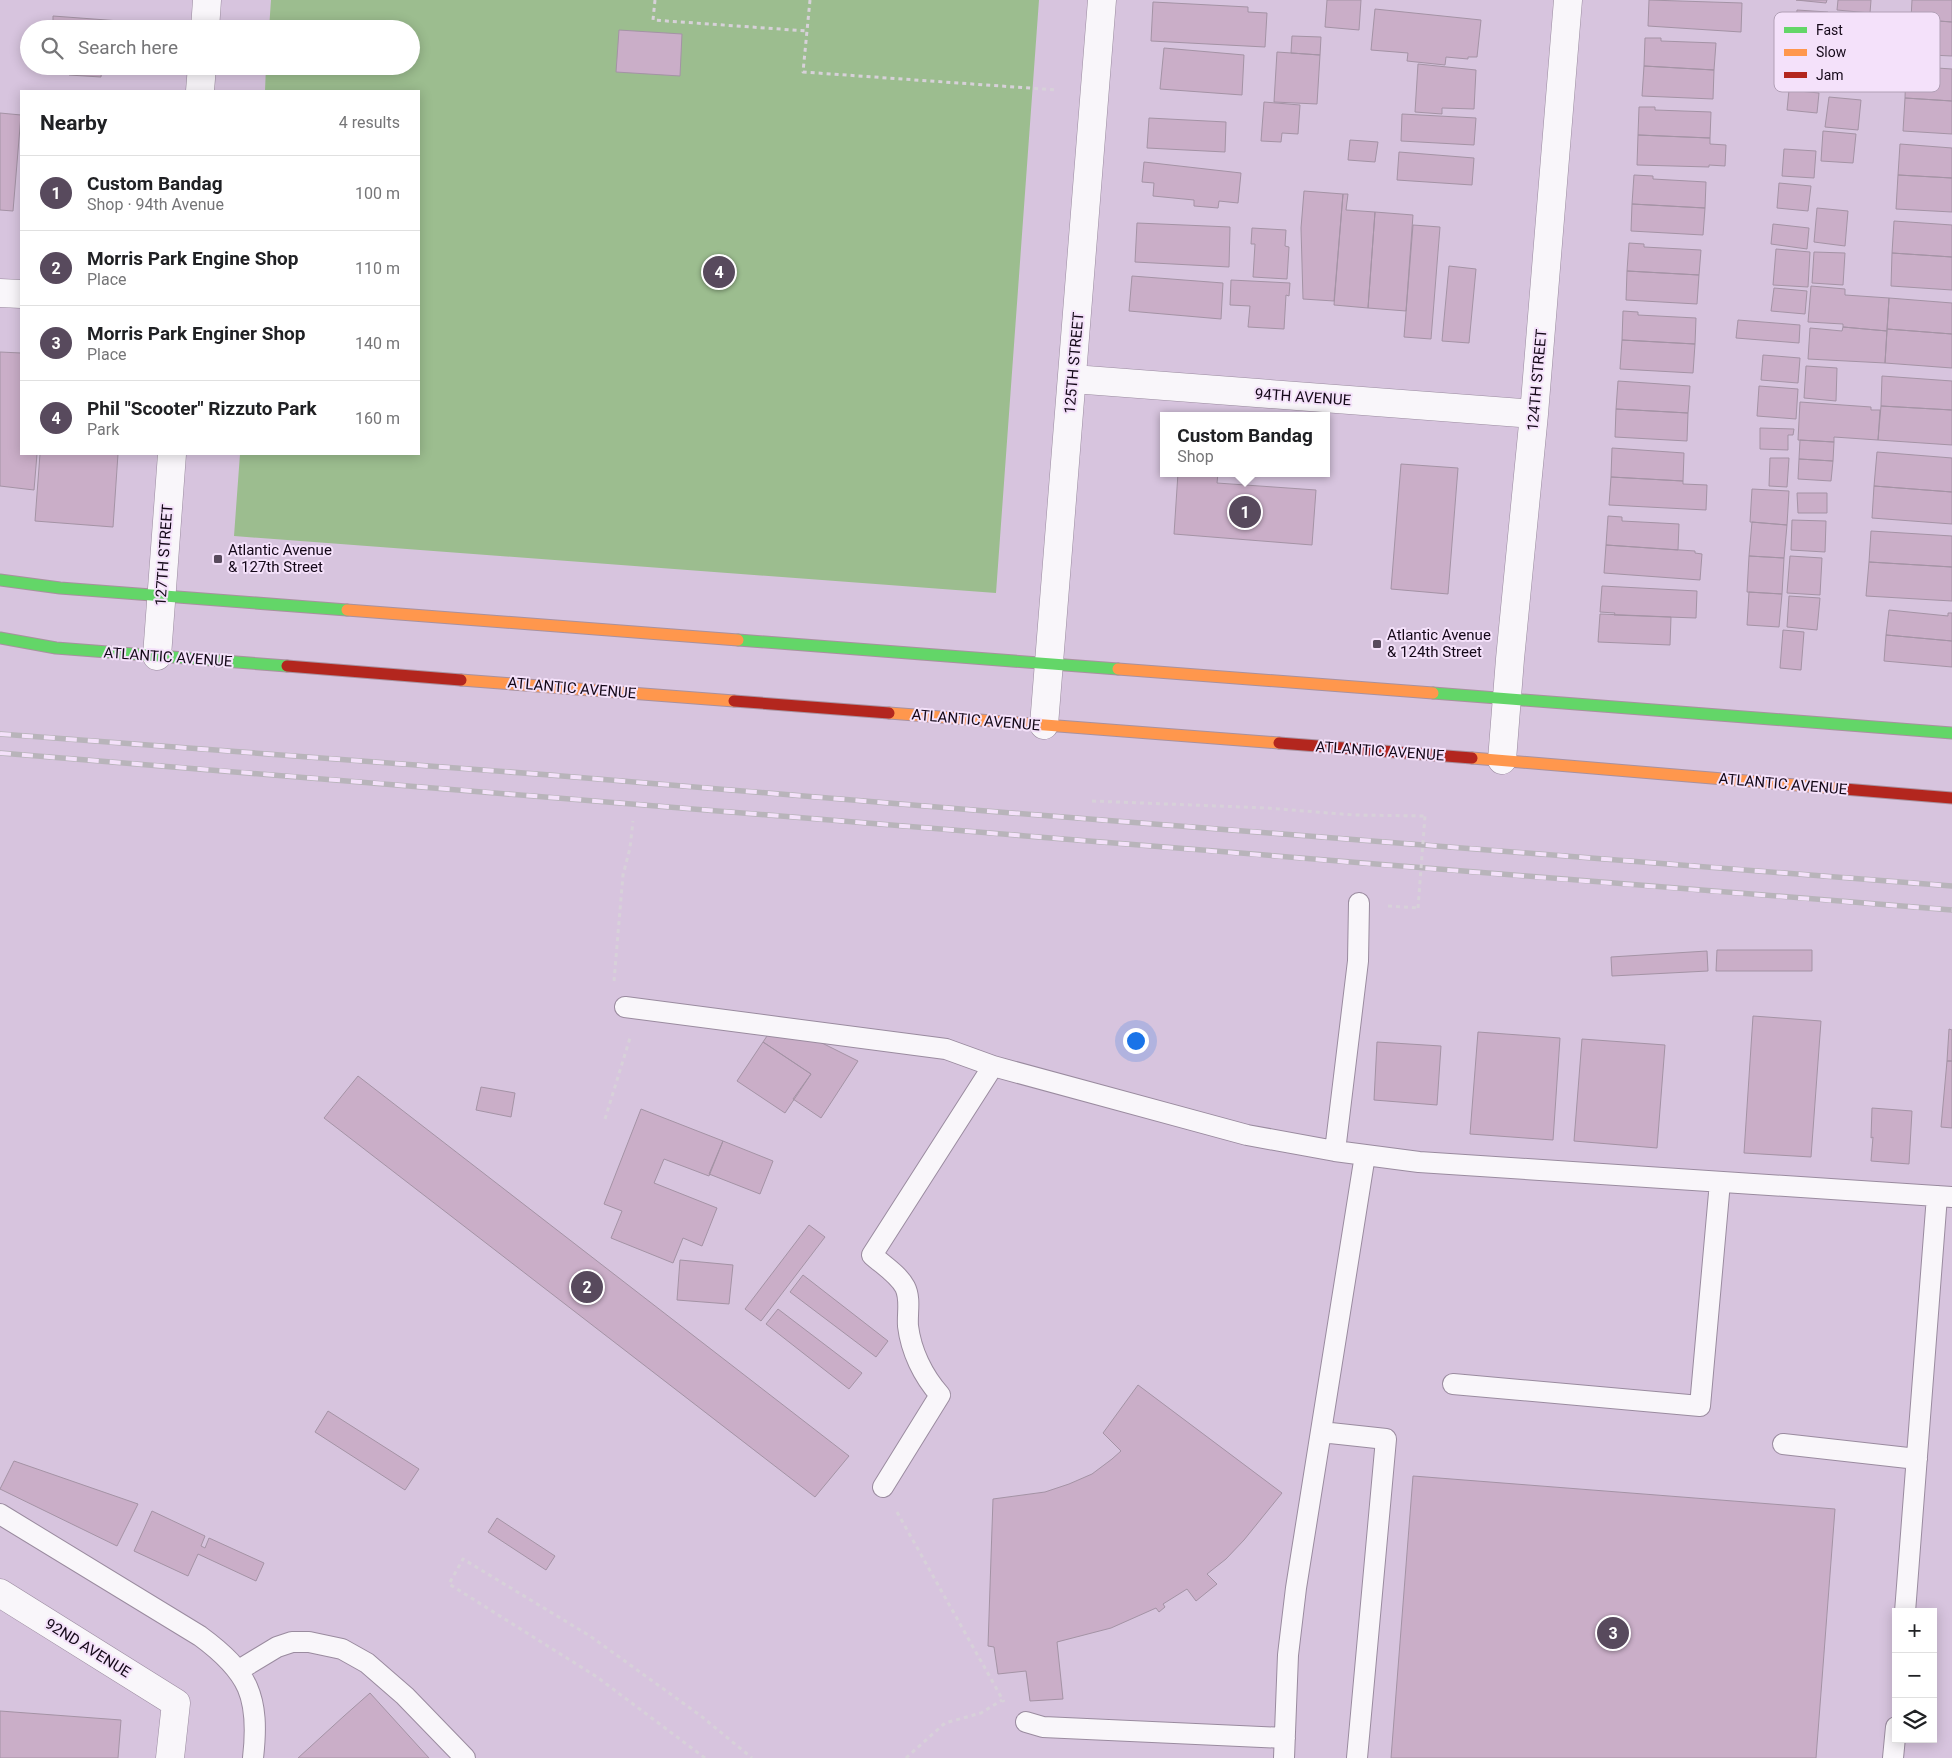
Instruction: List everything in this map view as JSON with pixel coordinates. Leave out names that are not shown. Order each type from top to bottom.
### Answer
[{"type":"main road","points":[[0,580],[51,587],[161,596],[1952,733]]},
{"type":"main road","name":"ATLANTIC AVENUE","points":[[0,638],[56,648],[1502,760],[1952,798]]},
{"type":"street","points":[[206,20],[208,0]]},
{"type":"street","name":"125TH STREET","points":[[1044,725],[1102,0]]},
{"type":"street","name":"124TH STREET","points":[[1502,760],[1534,414],[1568,0]]},
{"type":"street","points":[[200,90],[201,75]]},
{"type":"street","points":[[0,292],[20,294]]},
{"type":"street","name":"94TH AVENUE","points":[[1072,379],[1534,414]]},
{"type":"street","name":"127TH STREET","points":[[157,656],[172,455]]},
{"type":"street","name":"92ND AVENUE","points":[[0,1593],[176,1703],[170,1758]]},
{"type":"lane","points":[[1336,1152],[1358,960],[1359,903]]},
{"type":"lane","points":[[625,1007],[946,1049],[993,1066],[1247,1134],[1336,1152],[1419,1162],[1945,1197],[1917,1459],[1905,1608]]},
{"type":"lane","points":[[883,1488],[940,1395],[929,1382],[911,1344],[908,1324],[909,1305],[906,1289],[899,1278],[872,1255],[993,1066]]},
{"type":"lane","points":[[1284,1758],[1289,1645],[1296,1588],[1365,1155]]},
{"type":"lane","points":[[1453,1384],[1700,1406],[1720,1182]]},
{"type":"lane","points":[[1321,1432],[1386,1439],[1357,1758]]},
{"type":"lane","points":[[1783,1444],[1917,1459]]},
{"type":"lane","points":[[0,1514],[200,1636],[228,1658],[239,1670],[251,1695],[255,1729],[253,1758]]},
{"type":"lane","points":[[239,1670],[277,1647],[292,1642],[309,1642],[342,1649],[367,1663],[405,1696],[465,1758]]},
{"type":"lane","points":[[1026,1722],[1043,1727],[1284,1738]]},
{"type":"lane","points":[[1893,1758],[1894,1743]]},
{"type":"path","points":[[655,0],[653,20],[807,31]]},
{"type":"path","points":[[810,0],[803,72],[1057,90]]},
{"type":"path","points":[[1092,801],[1267,808],[1354,815],[1424,816],[1418,908]]},
{"type":"path","points":[[630,848],[633,820]]},
{"type":"path","points":[[883,1488],[1002,1700],[1026,1722]]},
{"type":"path","points":[[705,1758],[642,1709],[590,1672],[449,1584],[463,1558],[590,1636],[702,1716],[752,1758]]},
{"type":"path","points":[[906,1758],[945,1723],[982,1712],[1002,1700]]},
{"type":"green space","points":[[271,0],[1039,0],[996,593],[234,536],[240,455],[420,455],[420,90],[265,90],[266,75],[420,75],[420,20],[270,20]]},
{"type":"building","points":[[1327,0],[1361,0],[1359,30],[1325,27]]},
{"type":"building","points":[[1649,0],[1742,3],[1741,32],[1648,26]]},
{"type":"building","points":[[1796,0],[1827,0],[1826,3]]},
{"type":"building","points":[[1838,0],[1871,0],[1870,12],[1837,10]]},
{"type":"building","points":[[1912,0],[1952,0],[1952,22],[1940,21],[1940,12],[1911,12]]},
{"type":"building","points":[[1153,2],[1248,7],[1248,12],[1267,13],[1265,47],[1151,41]]},
{"type":"building","points":[[1375,9],[1481,20],[1477,57],[1468,57],[1468,59],[1446,57],[1445,65],[1407,61],[1408,53],[1371,50]]},
{"type":"building","points":[[1797,10],[1828,12],[1797,12]]},
{"type":"building","points":[[53,16],[107,20],[53,20]]},
{"type":"building","points":[[1940,21],[1952,22],[1952,56],[1940,55]]},
{"type":"building","points":[[619,30],[682,34],[680,76],[616,72]]},
{"type":"building","points":[[1292,36],[1321,37],[1320,55],[1291,53]]},
{"type":"building","points":[[1645,38],[1661,38],[1661,41],[1716,43],[1714,70],[1644,66]]},
{"type":"building","points":[[1164,48],[1244,55],[1242,95],[1160,89]]},
{"type":"building","points":[[1277,52],[1320,55],[1317,104],[1274,102]]},
{"type":"building","points":[[1418,64],[1476,70],[1474,109],[1442,108],[1442,114],[1415,112]]},
{"type":"building","points":[[1644,66],[1714,70],[1713,99],[1642,96]]},
{"type":"building","points":[[1940,68],[1952,69],[1952,101],[1905,98],[1905,92],[1940,92]]},
{"type":"building","points":[[69,75],[101,75],[101,77]]},
{"type":"building","points":[[1789,92],[1819,93],[1817,113],[1787,110]]},
{"type":"building","points":[[1829,97],[1861,100],[1858,130],[1825,127]]},
{"type":"building","points":[[1905,98],[1952,101],[1952,134],[1903,131]]},
{"type":"building","points":[[1264,102],[1300,105],[1298,134],[1282,133],[1281,142],[1261,141]]},
{"type":"building","points":[[1639,107],[1655,107],[1655,110],[1711,112],[1710,138],[1638,135]]},
{"type":"building","points":[[0,113],[20,115],[13,211],[0,210]]},
{"type":"building","points":[[1402,114],[1476,118],[1474,145],[1401,141]]},
{"type":"building","points":[[1149,118],[1226,122],[1225,152],[1147,148]]},
{"type":"building","points":[[1823,131],[1856,134],[1853,163],[1821,161]]},
{"type":"building","points":[[1638,135],[1710,138],[1710,144],[1726,145],[1725,166],[1637,165]]},
{"type":"building","points":[[1350,140],[1378,142],[1375,162],[1348,160]]},
{"type":"building","points":[[1900,144],[1952,148],[1952,178],[1898,175]]},
{"type":"building","points":[[1784,149],[1816,151],[1814,178],[1782,176]]},
{"type":"building","points":[[1399,152],[1474,158],[1472,185],[1397,180]]},
{"type":"building","points":[[1144,162],[1241,173],[1238,203],[1219,201],[1218,208],[1194,206],[1194,200],[1153,196],[1154,183],[1142,182]]},
{"type":"building","points":[[1634,175],[1653,176],[1653,179],[1706,182],[1705,208],[1632,204]]},
{"type":"building","points":[[1898,175],[1952,178],[1952,212],[1896,209]]},
{"type":"building","points":[[1779,183],[1811,186],[1808,211],[1777,208]]},
{"type":"building","points":[[1304,191],[1343,194],[1334,301],[1303,299],[1301,228]]},
{"type":"building","points":[[1343,194],[1348,194],[1346,210],[1375,212],[1368,308],[1334,305]]},
{"type":"building","points":[[1632,204],[1705,208],[1703,235],[1631,231]]},
{"type":"building","points":[[1817,208],[1848,211],[1845,246],[1814,242]]},
{"type":"building","points":[[1375,212],[1413,215],[1406,311],[1368,308]]},
{"type":"building","points":[[1894,221],[1952,225],[1952,257],[1892,253]]},
{"type":"building","points":[[1137,223],[1230,227],[1229,267],[1135,262]]},
{"type":"building","points":[[1773,224],[1809,228],[1807,249],[1771,244]]},
{"type":"building","points":[[1413,225],[1440,227],[1431,339],[1404,337]]},
{"type":"building","points":[[1252,228],[1286,230],[1285,246],[1289,247],[1287,279],[1253,277],[1255,244],[1251,244]]},
{"type":"building","points":[[1629,243],[1644,244],[1644,247],[1701,250],[1699,275],[1627,271]]},
{"type":"building","points":[[1776,249],[1810,252],[1808,287],[1773,285]]},
{"type":"building","points":[[1814,252],[1845,253],[1843,285],[1812,283]]},
{"type":"building","points":[[1892,253],[1952,257],[1952,290],[1891,286]]},
{"type":"building","points":[[1449,266],[1476,269],[1469,343],[1442,341]]},
{"type":"building","points":[[1627,271],[1699,275],[1697,304],[1626,300]]},
{"type":"building","points":[[1132,276],[1223,283],[1221,319],[1129,311]]},
{"type":"building","points":[[1231,280],[1290,283],[1289,296],[1286,295],[1284,329],[1248,327],[1250,306],[1230,305]]},
{"type":"building","points":[[1811,286],[1845,289],[1845,295],[1889,298],[1887,331],[1843,327],[1843,324],[1808,322]]},
{"type":"building","points":[[1774,288],[1807,291],[1805,314],[1771,311]]},
{"type":"building","points":[[1889,298],[1952,303],[1952,334],[1887,329]]},
{"type":"building","points":[[1623,311],[1638,312],[1638,315],[1696,318],[1695,344],[1622,340]]},
{"type":"building","points":[[1738,320],[1800,325],[1799,343],[1736,338]]},
{"type":"building","points":[[1843,327],[1887,331],[1885,363],[1808,359],[1810,328],[1842,331]]},
{"type":"building","points":[[1887,329],[1952,334],[1952,368],[1885,363]]},
{"type":"building","points":[[1622,340],[1695,344],[1693,373],[1620,369]]},
{"type":"building","points":[[0,352],[20,353],[20,455],[37,455],[34,490],[0,486]]},
{"type":"building","points":[[1763,355],[1800,358],[1798,383],[1761,380]]},
{"type":"building","points":[[1806,366],[1837,368],[1836,401],[1804,398]]},
{"type":"building","points":[[1882,376],[1952,381],[1952,410],[1881,406]]},
{"type":"building","points":[[1618,381],[1690,386],[1688,413],[1616,409]]},
{"type":"building","points":[[1759,386],[1798,389],[1796,419],[1757,416]]},
{"type":"building","points":[[1800,402],[1871,407],[1871,410],[1880,410],[1878,440],[1834,437],[1834,442],[1798,440]]},
{"type":"building","points":[[1881,406],[1952,410],[1952,445],[1878,440]]},
{"type":"building","points":[[1616,409],[1688,413],[1687,441],[1615,437]]},
{"type":"building","points":[[1760,428],[1794,429],[1793,435],[1788,435],[1788,450],[1760,449]]},
{"type":"building","points":[[1800,440],[1834,442],[1833,461],[1799,459]]},
{"type":"building","points":[[1612,448],[1684,453],[1683,481],[1611,477]]},
{"type":"building","points":[[1877,452],[1952,458],[1952,492],[1874,486]]},
{"type":"building","points":[[40,455],[118,455],[113,527],[35,521]]},
{"type":"building","points":[[1770,458],[1789,458],[1787,487],[1769,486]]},
{"type":"building","points":[[1799,459],[1833,461],[1831,481],[1798,479]]},
{"type":"building","points":[[1401,464],[1458,468],[1448,594],[1391,589]]},
{"type":"building","points":[[1178,477],[1218,477],[1217,483],[1316,490],[1312,545],[1174,534]]},
{"type":"building","points":[[1611,477],[1683,481],[1683,484],[1707,485],[1706,510],[1609,505]]},
{"type":"building","points":[[1874,486],[1952,492],[1952,524],[1872,518]]},
{"type":"building","points":[[1752,489],[1789,491],[1787,525],[1750,522]]},
{"type":"building","points":[[1797,493],[1827,493],[1827,513],[1798,513]]},
{"type":"building","points":[[1608,516],[1622,517],[1622,521],[1679,524],[1678,550],[1606,545]]},
{"type":"building","points":[[1792,520],[1826,521],[1825,552],[1791,550]]},
{"type":"building","points":[[1752,522],[1787,525],[1784,558],[1749,556]]},
{"type":"building","points":[[1871,531],[1952,536],[1952,567],[1869,562]]},
{"type":"building","points":[[1606,545],[1695,551],[1695,553],[1702,554],[1700,580],[1604,573]]},
{"type":"building","points":[[1749,556],[1784,558],[1782,594],[1747,592]]},
{"type":"building","points":[[1790,556],[1822,558],[1820,595],[1787,593]]},
{"type":"building","points":[[1869,562],[1952,567],[1952,601],[1866,596]]},
{"type":"building","points":[[1602,586],[1697,591],[1696,618],[1614,615],[1615,613],[1600,612]]},
{"type":"building","points":[[1749,592],[1782,594],[1779,627],[1747,625]]},
{"type":"building","points":[[1789,596],[1820,598],[1817,630],[1787,627]]},
{"type":"building","points":[[1889,610],[1948,616],[1948,613],[1952,613],[1952,641],[1886,635]]},
{"type":"building","points":[[1600,614],[1671,617],[1670,645],[1598,642]]},
{"type":"building","points":[[1783,630],[1804,632],[1801,670],[1780,668]]},
{"type":"building","points":[[1886,635],[1952,641],[1952,667],[1884,661]]},
{"type":"building","points":[[1717,950],[1812,950],[1812,971],[1716,971]]},
{"type":"building","points":[[1707,951],[1708,971],[1612,976],[1611,957]]},
{"type":"building","points":[[1753,1016],[1821,1021],[1811,1157],[1744,1153]]},
{"type":"building","points":[[1949,1029],[1952,1030],[1952,1061],[1947,1061]]},
{"type":"building","points":[[771,1030],[810,1037],[858,1061],[821,1118],[793,1099],[811,1074],[763,1042]]},
{"type":"building","points":[[1478,1032],[1560,1038],[1553,1140],[1470,1134]]},
{"type":"building","points":[[1582,1039],[1665,1045],[1657,1148],[1574,1141]]},
{"type":"building","points":[[763,1042],[811,1074],[785,1113],[737,1081]]},
{"type":"building","points":[[1377,1042],[1441,1046],[1437,1105],[1374,1100]]},
{"type":"building","points":[[1947,1061],[1952,1061],[1952,1128],[1941,1127]]},
{"type":"building","points":[[358,1076],[849,1456],[815,1497],[324,1118]]},
{"type":"building","points":[[481,1087],[515,1093],[511,1117],[476,1110]]},
{"type":"building","points":[[1872,1108],[1912,1111],[1909,1164],[1871,1161],[1873,1137],[1871,1138]]},
{"type":"building","points":[[641,1109],[723,1141],[709,1176],[664,1159],[654,1183],[717,1208],[702,1246],[683,1238],[673,1263],[611,1238],[622,1211],[604,1204]]},
{"type":"building","points":[[723,1141],[773,1161],[760,1194],[709,1174]]},
{"type":"building","points":[[809,1225],[825,1237],[761,1321],[745,1309]]},
{"type":"building","points":[[680,1260],[733,1265],[729,1304],[677,1300]]},
{"type":"building","points":[[803,1275],[888,1341],[876,1357],[790,1292]]},
{"type":"building","points":[[778,1309],[862,1373],[849,1389],[766,1324]]},
{"type":"building","points":[[1138,1385],[1282,1493],[1244,1540],[1226,1559],[1207,1574],[1217,1584],[1196,1601],[1187,1589],[1163,1604],[1165,1607],[1159,1612],[1156,1608],[1111,1628],[1057,1642],[1063,1699],[1030,1701],[1026,1671],[998,1674],[994,1647],[988,1646],[993,1499],[1045,1492],[1069,1484],[1092,1474],[1112,1459],[1121,1451],[1103,1433]]},
{"type":"building","points":[[328,1411],[419,1469],[405,1490],[315,1432]]},
{"type":"building","points":[[14,1461],[138,1504],[117,1546],[0,1489]]},
{"type":"building","points":[[1413,1476],[1835,1509],[1816,1758],[1391,1758]]},
{"type":"building","points":[[152,1511],[205,1536],[201,1546],[205,1548],[209,1538],[264,1563],[256,1581],[198,1554],[188,1576],[134,1551]]},
{"type":"building","points":[[497,1518],[555,1556],[546,1570],[488,1532]]},
{"type":"building","points":[[370,1693],[429,1758],[298,1758],[344,1716]]},
{"type":"building","points":[[0,1711],[121,1720],[118,1758],[0,1758]]},
{"type":"railway","points":[[0,734],[550,775],[1952,886]]},
{"type":"railway","points":[[0,753],[1952,910]]},
{"type":"traffic: fast","points":[[0,580],[60,588],[347,610]]},
{"type":"traffic: fast","points":[[0,638],[56,648],[287,666]]},
{"type":"traffic: fast","points":[[738,640],[1118,669]]},
{"type":"traffic: fast","points":[[1433,693],[1952,733]]},
{"type":"traffic: slow","points":[[347,610],[738,640]]},
{"type":"traffic: slow","points":[[1118,669],[1433,693]]},
{"type":"traffic: slow","points":[[461,680],[734,701]]},
{"type":"traffic: slow","points":[[889,713],[1279,743]]},
{"type":"traffic: slow","points":[[1472,758],[1844,789]]},
{"type":"traffic: jam","points":[[287,666],[461,680]]},
{"type":"traffic: jam","points":[[734,701],[889,713]]},
{"type":"traffic: jam","points":[[1279,743],[1472,758]]},
{"type":"traffic: jam","points":[[1844,789],[1952,798]]},
{"type":"place","name":"Phil \"Scooter\" Rizzuto Park","points":[[719,272]]},
{"type":"place","name":"Custom Bandag","points":[[1245,512]]},
{"type":"place","name":"Atlantic Avenue & 127th Street","points":[[218,559]]},
{"type":"place","name":"Atlantic Avenue & 124th Street","points":[[1377,644]]},
{"type":"place","name":"Morris Park Engine Shop","points":[[587,1287]]},
{"type":"place","name":"Morris Park Enginer Shop","points":[[1613,1633]]}]
